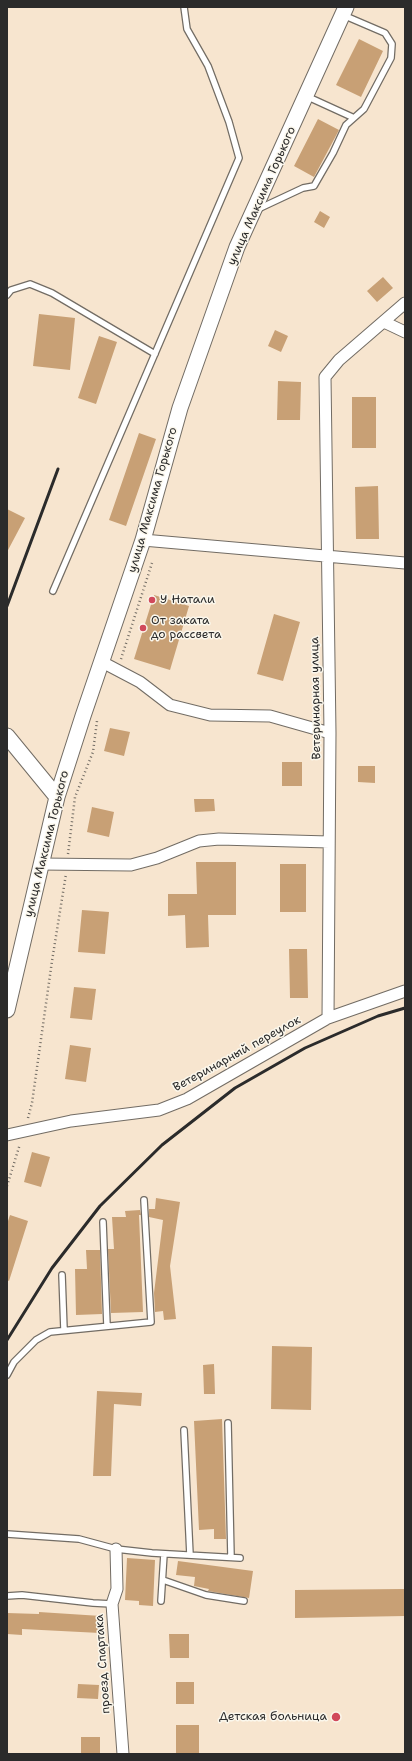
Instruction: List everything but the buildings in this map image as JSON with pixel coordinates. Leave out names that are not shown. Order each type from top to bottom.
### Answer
[{"type":"street","name":"улица Максима Горького","points":[[7,1010],[57,797],[143,540],[180,408],[237,247],[344,11]]},
{"type":"street","points":[[405,303],[384,322],[405,332]]},
{"type":"street","name":"Ветеринарная улица","points":[[328,1018],[330,733],[325,377],[339,360],[384,322]]},
{"type":"street","points":[[143,540],[405,563]]},
{"type":"street","points":[[102,662],[140,682],[170,705],[210,715],[270,716],[330,733]]},
{"type":"street","points":[[7,736],[57,797]]},
{"type":"street","points":[[42,864],[131,865],[157,858],[198,841],[219,839],[329,842]]},
{"type":"street","name":"Ветеринарный переулок","points":[[7,1135],[71,1121],[159,1110],[187,1099],[328,1018],[405,991]]},
{"type":"street","name":"проезд Спартака","points":[[116,1549],[117,1589],[112,1604],[123,1754]]},
{"type":"lane","points":[[53,591],[238,158],[229,122],[208,66],[187,28],[184,7]]},
{"type":"lane","points":[[254,210],[265,207],[304,188],[314,186],[334,153],[346,125],[352,117],[364,109],[391,58],[392,44],[385,33],[344,11]]},
{"type":"lane","points":[[306,96],[352,117]]},
{"type":"lane","points":[[7,295],[11,290],[30,284],[52,293],[155,354]]},
{"type":"lane","points":[[7,1375],[14,1362],[36,1340],[50,1332],[151,1322],[144,1200]]},
{"type":"lane","points":[[103,1222],[107,1326]]},
{"type":"lane","points":[[62,1275],[64,1330]]},
{"type":"lane","points":[[228,1423],[231,1557]]},
{"type":"lane","points":[[184,1430],[190,1555]]},
{"type":"lane","points":[[7,1534],[79,1539],[116,1549],[164,1554],[240,1558]]},
{"type":"lane","points":[[161,1601],[164,1554]]},
{"type":"lane","points":[[163,1580],[206,1595],[244,1601]]},
{"type":"lane","points":[[7,1596],[22,1595],[112,1604]]},
{"type":"railway","points":[[7,606],[58,469]]},
{"type":"railway","points":[[7,1340],[52,1268],[100,1206],[162,1145],[235,1088],[305,1048],[378,1016],[405,1008]]},
{"type":"place","name":"У Натали","points":[[152,600]]},
{"type":"place","name":"От заката до рассвета","points":[[143,628]]},
{"type":"place","name":"Детская больница","points":[[336,1717]]}]
